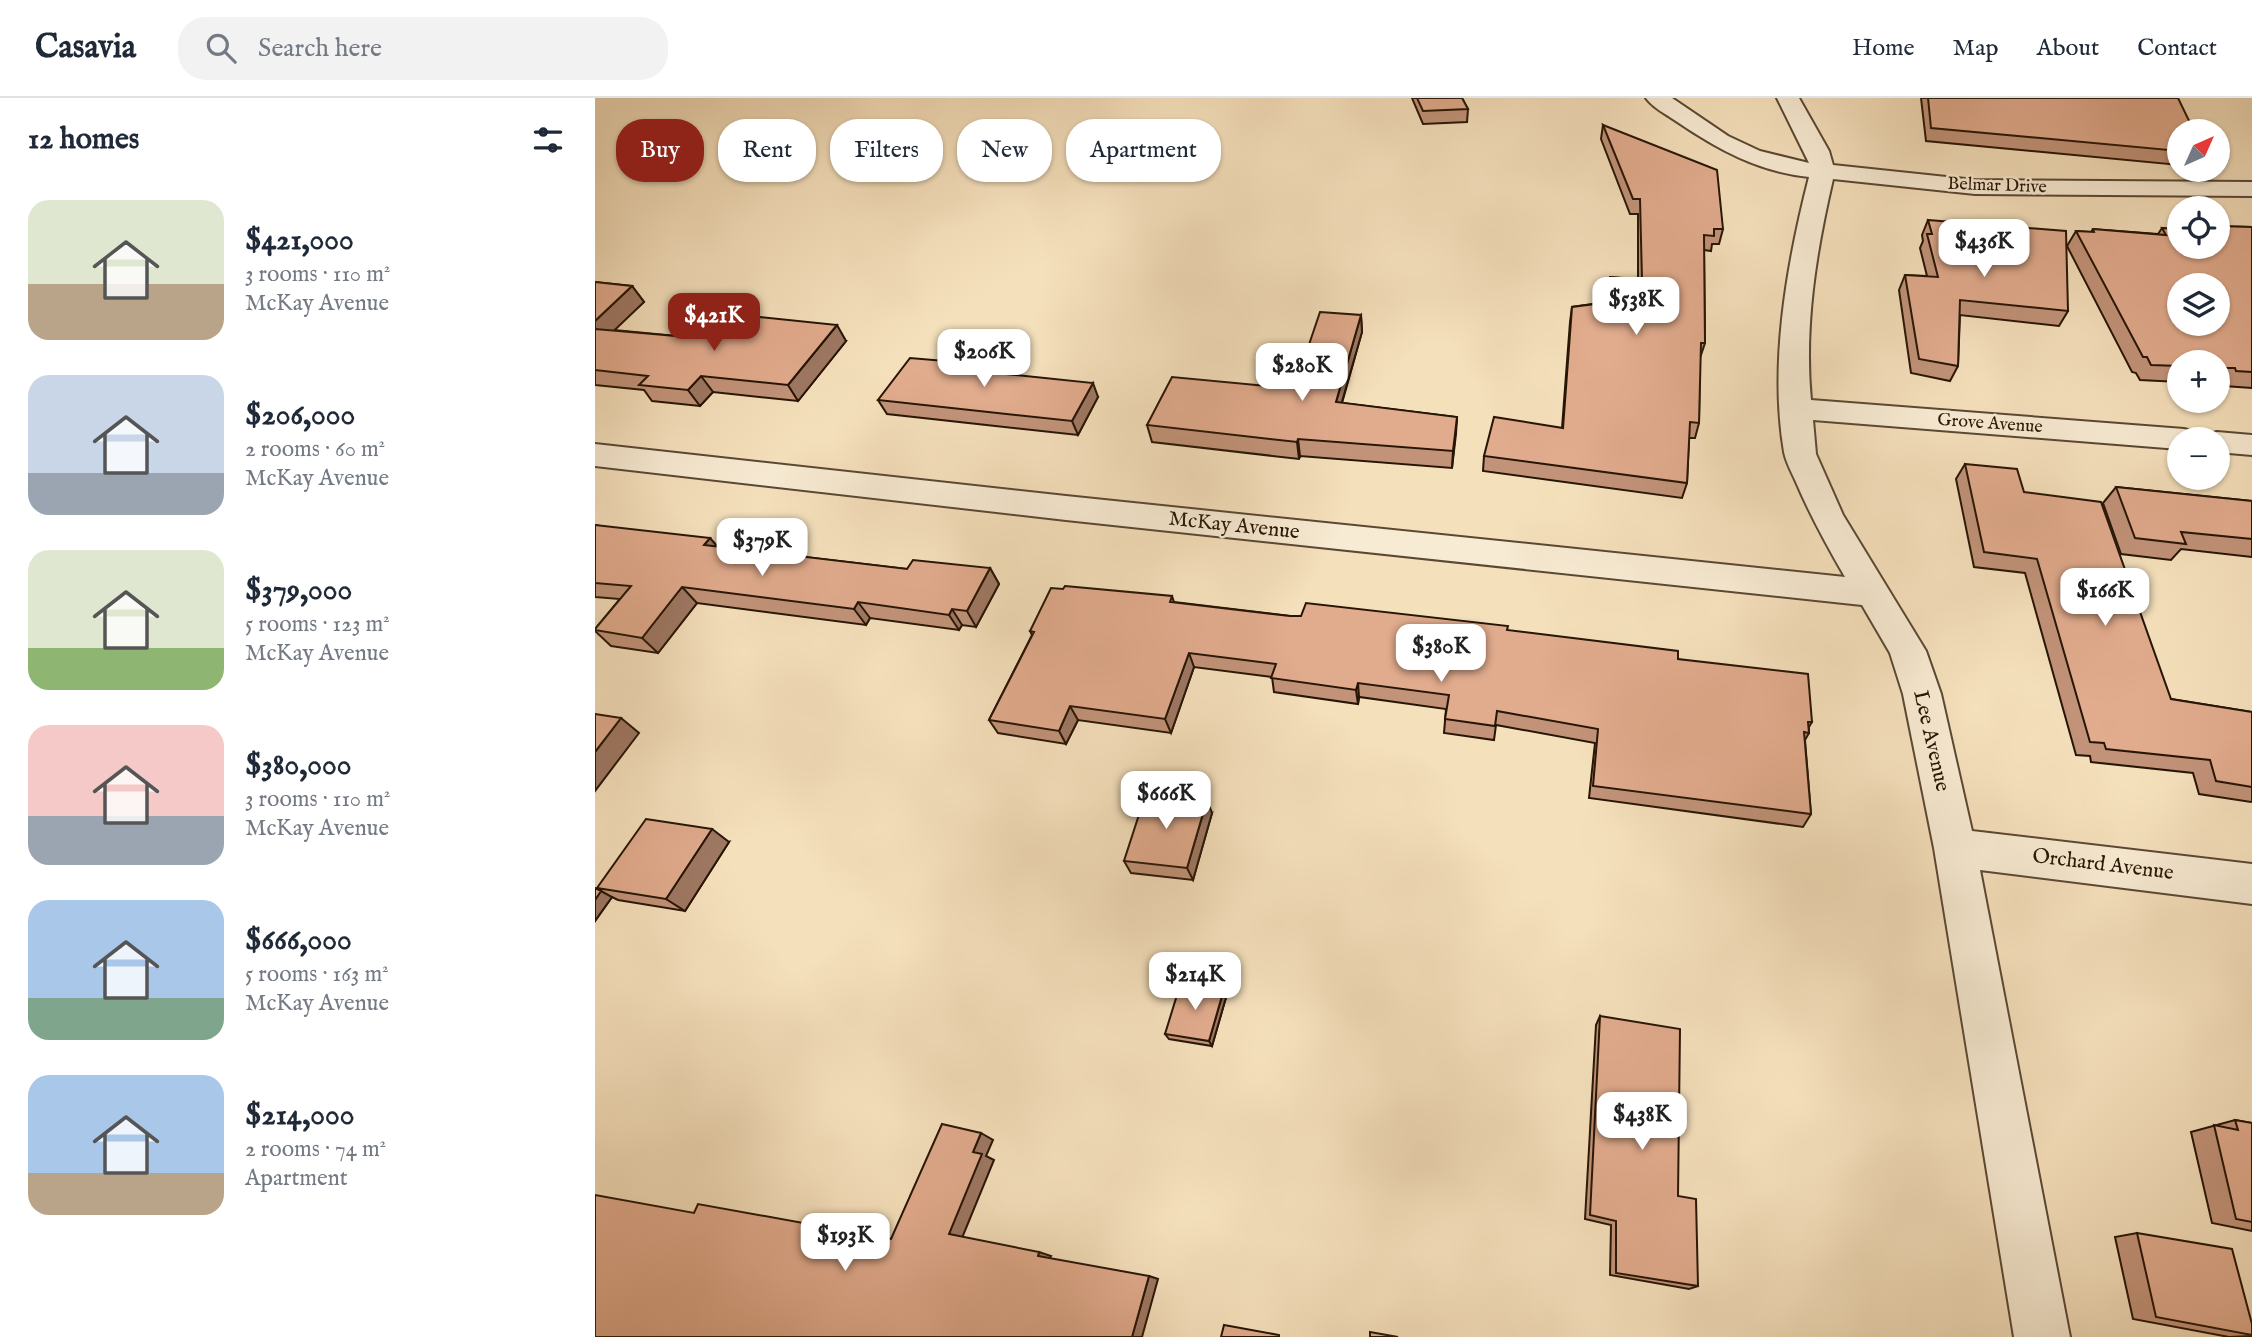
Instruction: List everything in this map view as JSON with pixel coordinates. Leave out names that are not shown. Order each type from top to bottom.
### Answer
[{"type":"street","name":"Belmar Drive","points":[[1657,98],[1720,141],[1752,156],[1792,168],[1985,187],[2252,189]]},
{"type":"street","points":[[1788,98],[1817,150],[1823,170]]},
{"type":"street","name":"Lee Avenue","points":[[1823,170],[1804,246],[1793,365],[1800,454],[1827,517],[1908,651],[1922,694],[1955,848],[2042,1337]]},
{"type":"street","name":"Grove Avenue","points":[[1796,409],[2167,438]]},
{"type":"street","points":[[2230,443],[2252,444]]},
{"type":"street","name":"McKay Avenue","points":[[595,455],[1066,508],[1874,593]]},
{"type":"street","name":"Orchard Avenue","points":[[1955,848],[2252,884]]},
{"type":"building","points":[[1417,98],[1462,98],[1468,109],[1423,111]]},
{"type":"building","points":[[1928,98],[2178,98],[2188,119],[2167,119],[2167,150],[1931,128]]},
{"type":"building","points":[[1603,125],[1717,170],[1723,229],[1714,229],[1714,236],[1704,235],[1705,343],[1701,343],[1699,423],[1690,422],[1687,483],[1484,456],[1494,417],[1563,428],[1572,307],[1610,302],[1610,277],[1642,280],[1640,199],[1633,199]]},
{"type":"building","points":[[1928,220],[2066,231],[2068,311],[1960,300],[1958,366],[1919,359],[1905,275],[1938,277],[1927,234],[1932,234]]},
{"type":"building","points":[[2230,226],[2252,227],[2252,372],[2230,368],[2230,350],[2167,350],[2167,366],[2151,365],[2147,357],[2143,357],[2076,231],[2094,232],[2093,229],[2166,235],[2162,228],[2167,228],[2167,259],[2230,259]]},
{"type":"building","points":[[595,282],[632,286],[595,321]]},
{"type":"building","points":[[1320,312],[1361,315],[1336,402],[1457,417],[1453,451],[1298,439],[1297,442],[1147,425],[1172,377],[1276,387],[1277,384],[1295,386]]},
{"type":"building","points":[[741,315],[837,325],[788,385],[701,376],[688,390],[639,385],[648,376],[595,370],[595,329],[687,337],[694,330],[725,333]]},
{"type":"building","points":[[952,352],[996,356],[986,372],[1093,383],[1072,421],[878,400],[910,358],[945,361]]},
{"type":"building","points":[[1965,464],[2017,469],[2024,492],[2101,502],[2171,699],[2252,712],[2252,787],[2216,781],[2210,760],[2106,749],[2104,743],[2090,742],[2037,559],[1984,552]]},
{"type":"building","points":[[2116,487],[2252,501],[2252,539],[2181,532],[2186,544],[2135,538]]},
{"type":"building","points":[[595,525],[710,538],[704,545],[907,569],[913,560],[990,568],[967,611],[952,609],[949,615],[858,602],[854,609],[682,587],[642,638],[595,630],[631,586],[595,583]]},
{"type":"building","points":[[1065,586],[1172,596],[1170,602],[1290,616],[1301,616],[1306,603],[1508,626],[1507,630],[1678,651],[1678,659],[1808,674],[1812,722],[1808,722],[1809,733],[1804,732],[1811,814],[1593,786],[1598,729],[1497,711],[1495,726],[1445,719],[1449,695],[1358,683],[1356,690],[1271,678],[1276,664],[1189,653],[1165,719],[1070,706],[1059,731],[989,720],[1034,632],[1030,631],[1051,588],[1063,589]]},
{"type":"building","points":[[595,714],[621,718],[595,752]]},
{"type":"building","points":[[1146,793],[1207,800],[1187,868],[1124,861]]},
{"type":"building","points":[[646,819],[712,829],[666,899],[597,888]]},
{"type":"building","points":[[595,888],[601,891],[595,900]]},
{"type":"building","points":[[1181,982],[1224,989],[1209,1041],[1165,1034]]},
{"type":"building","points":[[1600,1016],[1680,1029],[1678,1196],[1696,1199],[1698,1286],[1616,1273],[1616,1221],[1590,1215]]},
{"type":"building","points":[[2235,1120],[2252,1123],[2252,1222],[2236,1219],[2214,1125],[2238,1130]]},
{"type":"building","points":[[942,1124],[981,1133],[973,1152],[982,1154],[949,1234],[1039,1252],[1038,1256],[1149,1276],[1132,1337],[595,1337],[595,1195],[694,1213],[698,1204],[891,1239]]},
{"type":"building","points":[[2137,1233],[2232,1249],[2252,1324],[2252,1335],[2156,1317]]},
{"type":"building","points":[[1224,1325],[1279,1335],[1279,1337],[1221,1337]]},
{"type":"building","points":[[1370,1332],[1398,1337],[1370,1337]]}]
